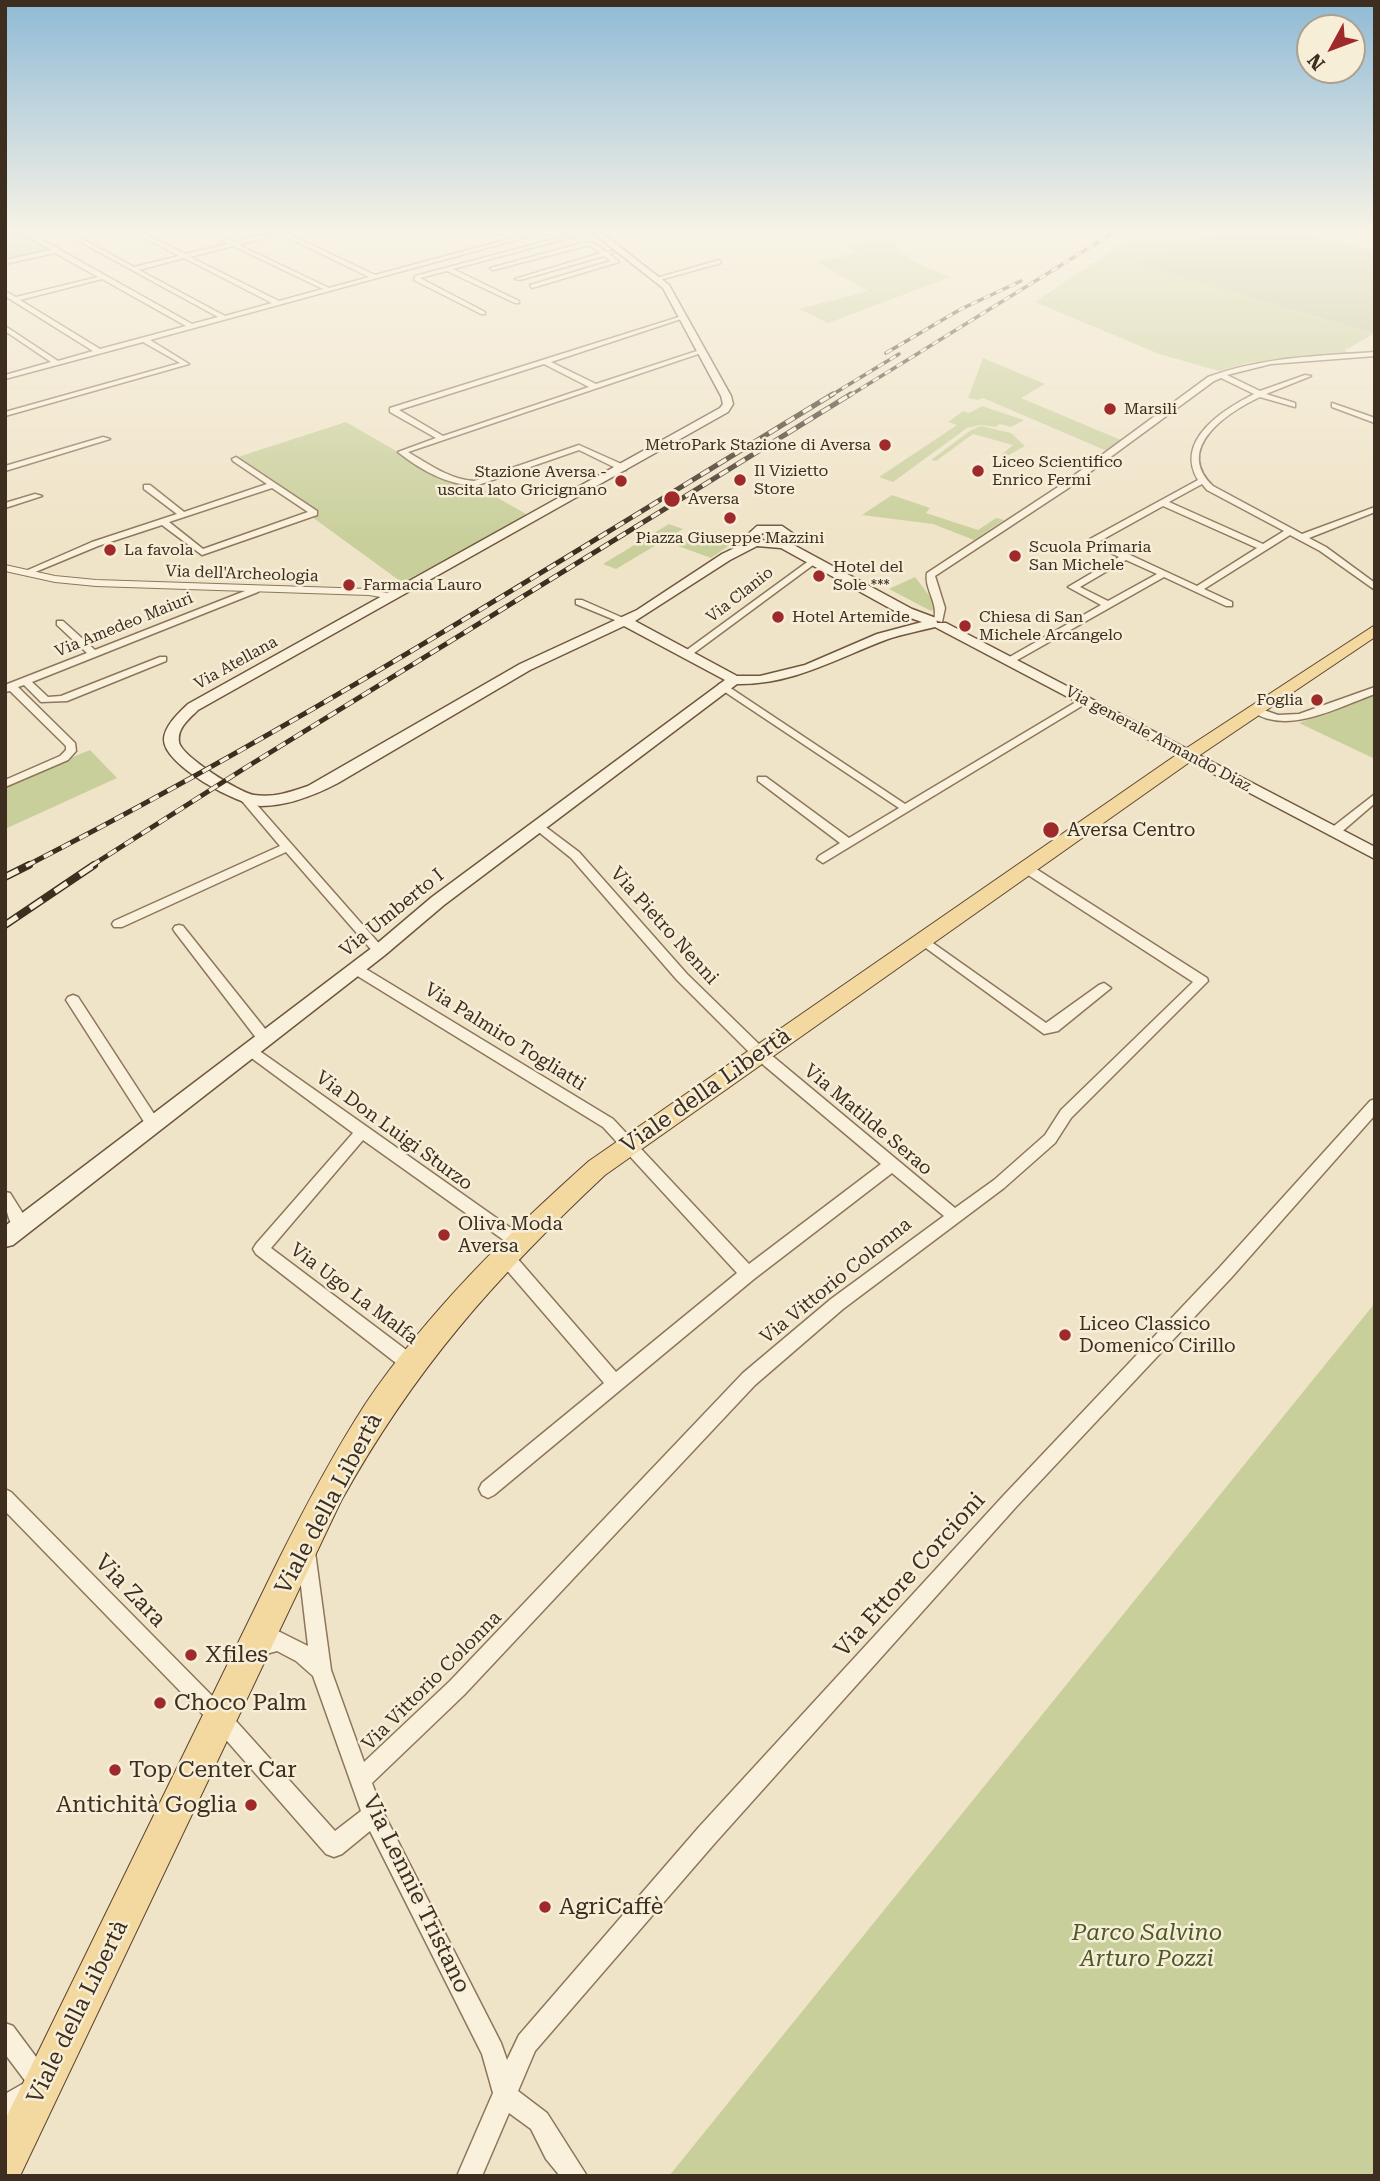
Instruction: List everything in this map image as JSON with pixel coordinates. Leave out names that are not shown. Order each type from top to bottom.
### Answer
[{"type":"main road","name":"Via Atellana","points":[[246,799],[181,759],[171,747],[170,733],[177,721],[193,707],[724,410],[728,404],[726,396],[693,335]]},
{"type":"main road","points":[[756,542],[752,536],[756,530],[772,527],[789,535],[785,542]]},
{"type":"main road","points":[[246,799],[280,800],[306,793],[333,780],[525,667],[625,621],[739,549],[756,542],[769,545],[785,542],[935,622]]},
{"type":"main road","points":[[785,542],[813,562],[907,612],[935,622]]},
{"type":"main road","points":[[625,621],[687,654],[729,683],[782,677],[903,630],[935,622]]},
{"type":"main road","name":"Via generale Armando Diaz","points":[[935,622],[1375,854]]},
{"type":"main road","name":"Viale della Libertà","points":[[5,2163],[346,1463],[411,1364],[458,1303],[510,1248],[597,1168],[1188,755],[1375,629]]},
{"type":"main road","name":"Via Umberto I","points":[[5,1238],[380,951],[438,901],[729,683]]},
{"type":"street","points":[[15,335],[57,363]]},
{"type":"street","points":[[72,335],[99,352]]},
{"type":"street","points":[[5,377],[164,335]]},
{"type":"street","points":[[442,438],[393,410],[627,335]]},
{"type":"street","points":[[5,414],[186,363],[145,340]]},
{"type":"street","points":[[623,468],[579,447],[475,483],[463,483],[452,481],[402,452],[702,351]]},
{"type":"street","points":[[935,622],[942,607],[930,582],[930,575],[1054,494],[1194,391],[1221,375],[1264,364],[1375,355]]},
{"type":"street","points":[[544,361],[596,387]]},
{"type":"street","points":[[1221,375],[1259,394],[1292,405]]},
{"type":"street","points":[[1307,376],[1259,394],[1225,413],[1207,427],[1198,440],[1195,460],[1202,481],[1210,488],[1290,531],[1375,587]]},
{"type":"street","points":[[1335,405],[1375,421]]},
{"type":"street","points":[[5,469],[106,439]]},
{"type":"street","points":[[164,522],[202,552],[314,513],[236,459]]},
{"type":"street","points":[[1202,481],[1093,541],[1229,604]]},
{"type":"street","points":[[25,573],[62,556],[273,485]]},
{"type":"street","points":[[148,487],[183,515]]},
{"type":"street","points":[[5,506],[38,496]]},
{"type":"street","points":[[1162,502],[1264,548]]},
{"type":"street","points":[[1301,538],[1375,509]]},
{"type":"street","points":[[1198,589],[1290,531]]},
{"type":"street","points":[[1108,605],[1073,587],[1125,557]]},
{"type":"street","name":"Via Clanio","points":[[687,654],[813,562]]},
{"type":"street","name":"Via dell'Archeologia","points":[[5,568],[96,583],[362,593],[387,599]]},
{"type":"street","points":[[1009,661],[1162,575]]},
{"type":"street","points":[[367,610],[362,593],[406,588]]},
{"type":"street","name":"Via Amedeo Maiuri","points":[[5,699],[12,690],[26,681],[255,590]]},
{"type":"street","points":[[579,602],[625,621]]},
{"type":"street","points":[[60,623],[94,654]]},
{"type":"street","points":[[26,681],[45,700],[63,699],[163,659]]},
{"type":"street","points":[[729,683],[901,805]]},
{"type":"street","points":[[5,784],[64,758],[71,751],[71,745],[12,690]]},
{"type":"street","points":[[1255,710],[1277,718],[1300,717],[1375,690]]},
{"type":"street","points":[[823,859],[1085,701]]},
{"type":"street","points":[[762,779],[849,844]]},
{"type":"street","points":[[1334,832],[1375,797]]},
{"type":"street","points":[[246,799],[380,951]]},
{"type":"street","name":"Via Pietro Nenni","points":[[539,826],[575,855],[682,977],[759,1054]]},
{"type":"street","points":[[118,924],[287,847]]},
{"type":"street","name":"Via Vittorio Colonna","points":[[361,1779],[457,1688],[748,1379],[836,1304],[999,1184],[1050,1139],[1066,1114],[1202,981],[1026,868]]},
{"type":"street","name":"Via Don Luigi Sturzo","points":[[179,929],[258,1044],[362,1132],[510,1248],[614,1382]]},
{"type":"street","points":[[923,940],[1044,1029],[1053,1027],[1104,988]]},
{"type":"street","name":"Via Palmiro Togliatti","points":[[356,969],[608,1123],[748,1274]]},
{"type":"street","points":[[73,1000],[153,1124]]},
{"type":"street","name":"Via Matilde Serao","points":[[759,1054],[954,1216]]},
{"type":"street","name":"Via Ettore Corcioni","points":[[468,2176],[506,2096],[527,2043],[641,1910],[1010,1501],[1224,1273],[1375,1105]]},
{"type":"street","name":"Via Ugo La Malfa","points":[[362,1132],[261,1249],[411,1364]]},
{"type":"street","points":[[488,1489],[614,1382],[748,1274],[891,1165]]},
{"type":"street","points":[[5,1198],[22,1225]]},
{"type":"street","name":"Via Zara","points":[[5,1498],[220,1718],[334,1846],[373,1815]]},
{"type":"street","name":"Via Lennie Tristano","points":[[305,1545],[320,1670],[373,1815],[493,2051],[506,2096]]},
{"type":"street","points":[[254,1648],[278,1641],[303,1654],[320,1670]]},
{"type":"street","points":[[5,2034],[43,2085],[5,2107]]},
{"type":"street","points":[[506,2096],[539,2121],[555,2150],[575,2176]]},
{"type":"green space","points":[[1113,335],[1373,335],[1345,350],[1347,353],[1252,362],[1219,371],[1159,354]]},
{"type":"green space","points":[[983,358],[1045,384],[1021,398],[1121,440],[1107,451],[983,398],[968,398]]},
{"type":"green space","points":[[982,406],[1024,420],[1011,427],[1000,424],[996,427],[980,425],[967,428],[893,482],[879,477],[957,425],[948,422],[963,411],[969,413]]},
{"type":"green space","points":[[346,422],[448,481],[480,488],[528,515],[407,580],[400,581],[312,517],[320,514],[238,457]]},
{"type":"green space","points":[[981,426],[1011,433],[1025,446],[1007,456],[1001,455],[1013,445],[973,434],[936,461],[931,460],[971,430]]},
{"type":"green space","points":[[892,495],[930,508],[926,513],[978,530],[996,518],[1004,520],[974,540],[933,524],[862,515]]},
{"type":"green space","points":[[669,524],[683,529],[616,569],[603,564]]},
{"type":"green space","points":[[695,534],[736,535],[737,540],[711,558],[678,546]]},
{"type":"green space","points":[[915,577],[935,603],[936,607],[931,611],[889,589]]},
{"type":"green space","points":[[1375,693],[1375,759],[1299,723]]},
{"type":"green space","points":[[90,750],[117,778],[5,829],[5,785]]},
{"type":"green space","name":"Parco Salvino Arturo Pozzi","points":[[1375,1303],[1375,2176],[669,2176]]},
{"type":"railway","points":[[886,353],[917,335]]},
{"type":"railway","points":[[849,396],[948,335]]},
{"type":"railway","points":[[830,396],[899,354]]},
{"type":"railway","points":[[26,866],[130,812],[434,638],[833,394]]},
{"type":"railway","points":[[91,866],[851,394]]},
{"type":"railway","points":[[5,877],[29,865]]},
{"type":"railway","points":[[5,925],[94,865]]},
{"type":"place","name":"Marsili","points":[[1110,409]]},
{"type":"place","name":"MetroPark Stazione di Aversa","points":[[885,445]]},
{"type":"place","name":"Liceo Scientifico Enrico Fermi","points":[[978,471]]},
{"type":"place","name":"Il Vizietto Store","points":[[740,480]]},
{"type":"place","name":"Stazione Aversa - uscita lato Gricignano","points":[[621,481]]},
{"type":"place","name":"Aversa","points":[[672,499]]},
{"type":"place","name":"Piazza Giuseppe Mazzini","points":[[730,518]]},
{"type":"place","name":"La favola","points":[[110,550]]},
{"type":"place","name":"Scuola Primaria San Michele","points":[[1015,556]]},
{"type":"place","name":"Hotel del Sole ***","points":[[819,576]]},
{"type":"place","name":"Farmacia Lauro","points":[[349,585]]},
{"type":"place","name":"Hotel Artemide","points":[[778,617]]},
{"type":"place","name":"Chiesa di San Michele Arcangelo","points":[[965,626]]},
{"type":"place","name":"Foglia","points":[[1317,700]]},
{"type":"place","name":"Aversa Centro","points":[[1051,830]]},
{"type":"place","name":"Oliva Moda Aversa","points":[[444,1235]]},
{"type":"place","name":"Liceo Classico Domenico Cirillo","points":[[1065,1335]]},
{"type":"place","name":"Xfiles","points":[[191,1655]]},
{"type":"place","name":"Choco Palm","points":[[160,1703]]},
{"type":"place","name":"Top Center Car","points":[[115,1770]]},
{"type":"place","name":"Antichità Goglia","points":[[251,1805]]},
{"type":"place","name":"AgriCaffè","points":[[545,1907]]}]
